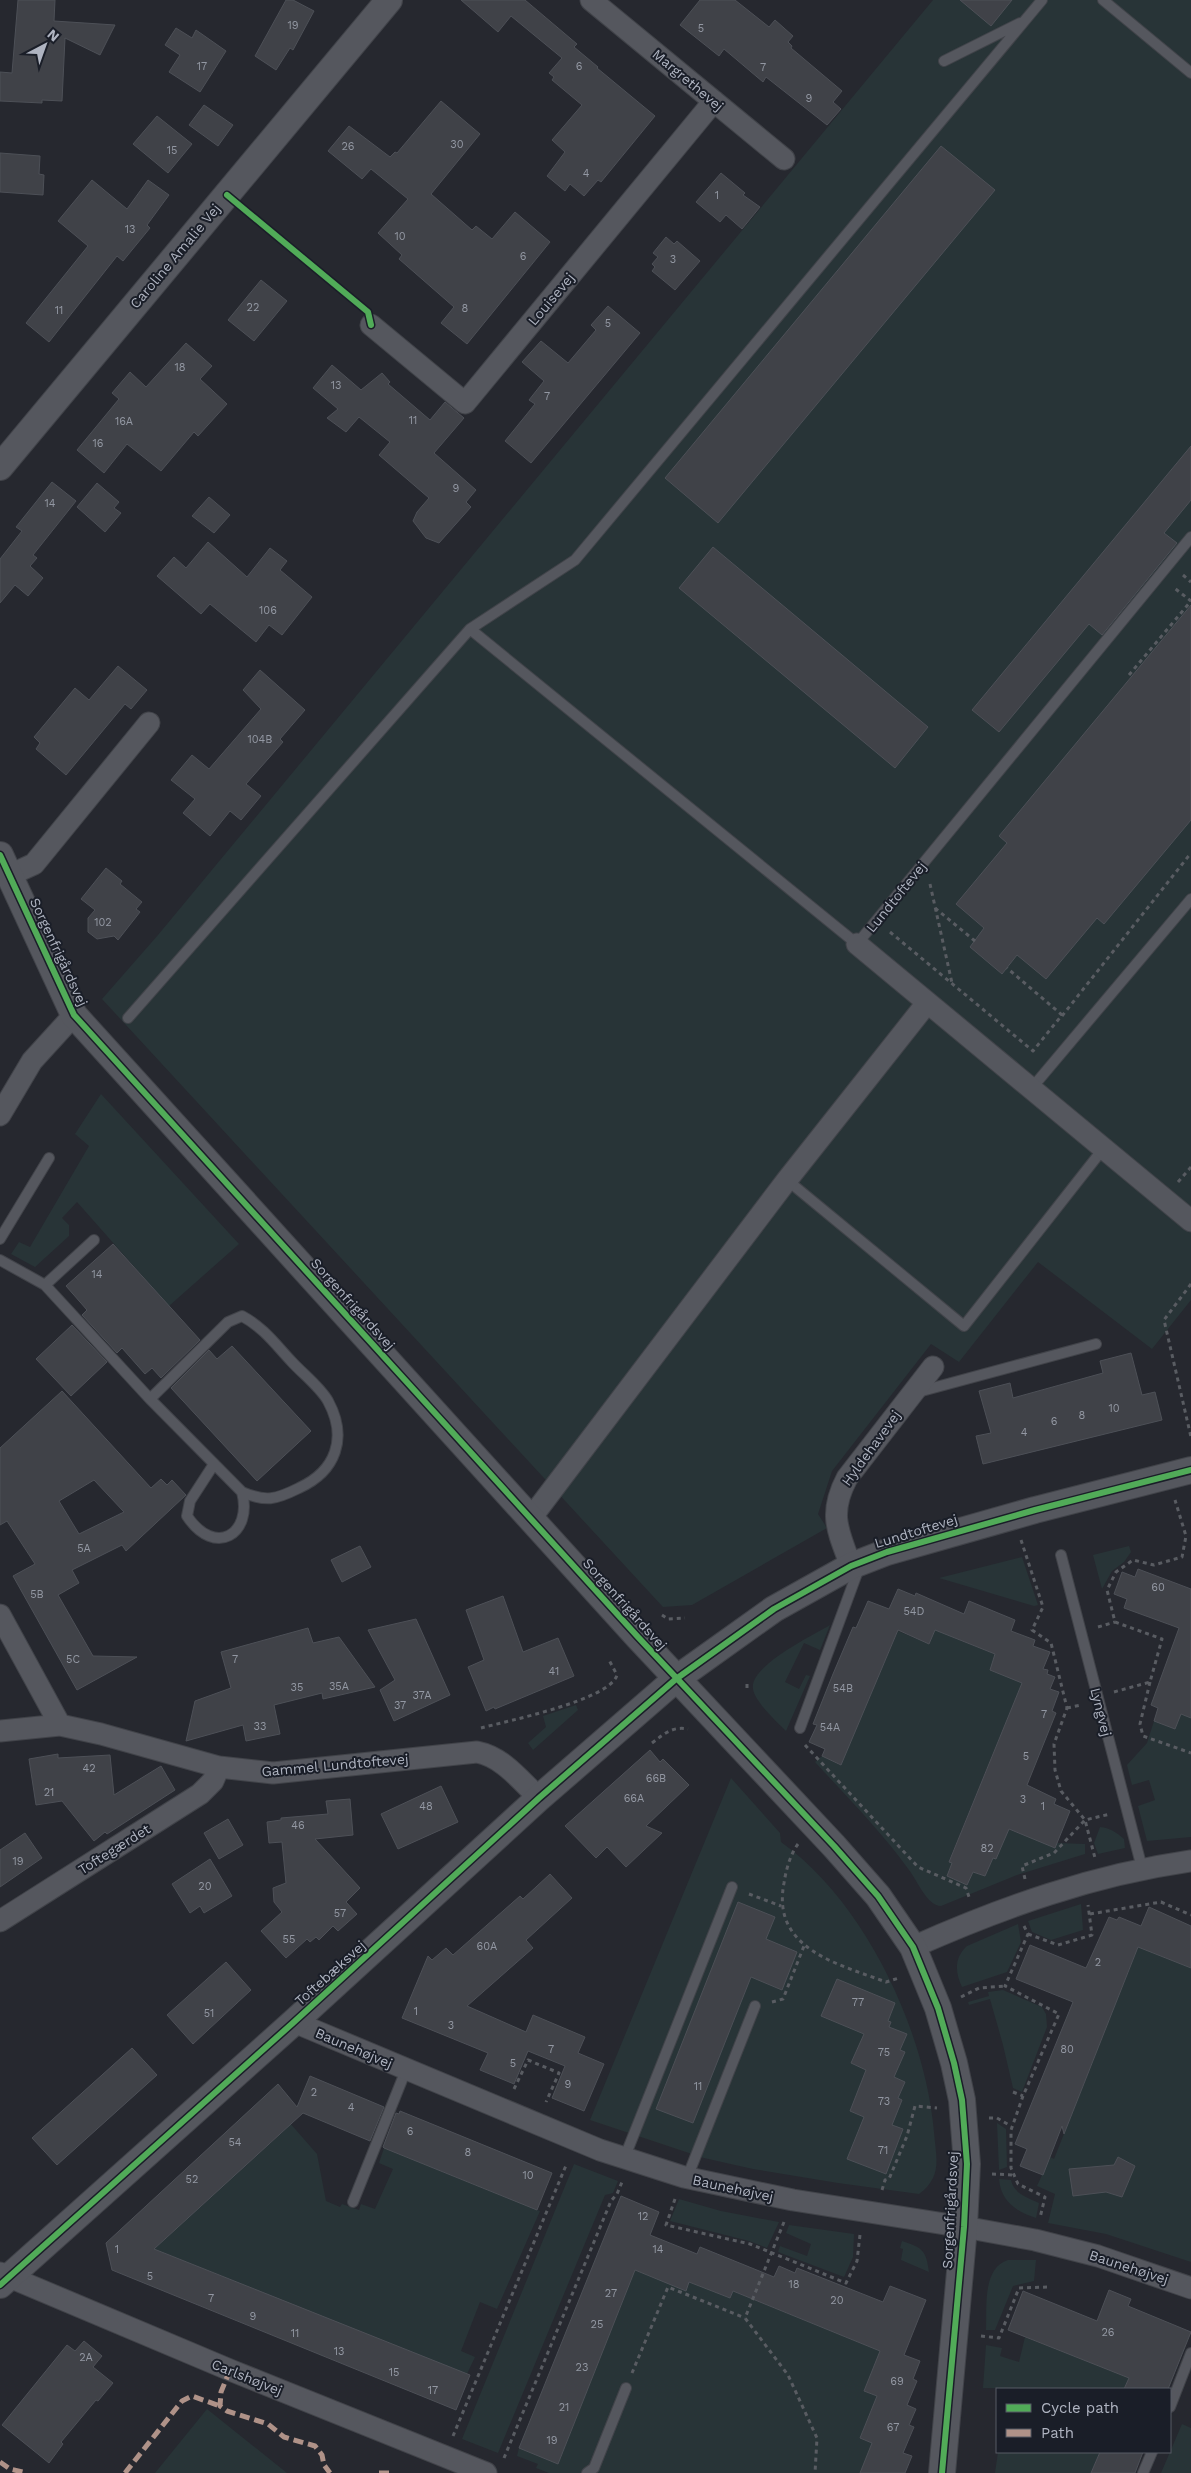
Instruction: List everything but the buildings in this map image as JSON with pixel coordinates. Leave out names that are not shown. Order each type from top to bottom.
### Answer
[{"type":"street","name":"Caroline Amalie Vej","points":[[0,467],[389,0]]},
{"type":"street","name":"Margrethevej","points":[[591,0],[784,159]]},
{"type":"street","name":"Louisevej","points":[[371,325],[465,403],[714,101]]},
{"type":"street","name":"Sorgenfrigårdsvej","points":[[149,723],[34,864],[5,865],[74,1015],[676,1679],[814,1824],[878,1896],[918,1958],[938,2008],[954,2063],[963,2118],[967,2164],[964,2226],[942,2473]]},
{"type":"street","name":"Lundtoftevej","points":[[857,944],[1191,1221]]},
{"type":"street","points":[[531,1518],[787,1180],[927,1003]]},
{"type":"street","points":[[0,1115],[32,1061],[74,1015]]},
{"type":"street","name":"Hyldehavevej","points":[[856,1564],[835,1522],[837,1498],[847,1478],[933,1367]]},
{"type":"street","name":"Lundtoftevej","points":[[676,1679],[774,1610],[856,1564],[894,1550],[1179,1473]]},
{"type":"street","points":[[0,1615],[60,1726]]},
{"type":"street","name":"Toftebæksvej","points":[[3,2279],[294,2022],[539,1798],[676,1679]]},
{"type":"street","name":"Gammel Lundtoftevej","points":[[0,1731],[60,1726],[101,1734],[219,1767],[273,1773],[463,1752],[489,1754],[500,1760],[539,1798]]},
{"type":"street","name":"Toftegærdet","points":[[0,1921],[200,1794],[213,1781],[219,1767]]},
{"type":"street","points":[[918,1958],[978,1919],[1023,1902],[1092,1880],[1142,1868],[1191,1861]]},
{"type":"street","name":"Baunehøjvej","points":[[294,2022],[624,2159],[686,2177],[793,2200],[964,2226],[1035,2240],[1098,2256],[1191,2288]]},
{"type":"street","name":"Carlshøjvej","points":[[3,2279],[444,2457],[493,2469]]},
{"type":"lane","points":[[128,1018],[470,629],[575,560],[1042,0]]},
{"type":"lane","points":[[1103,0],[1191,73]]},
{"type":"lane","points":[[944,61],[1026,20]]},
{"type":"lane","name":"Lundtoftevej","points":[[857,944],[1191,537]]},
{"type":"lane","points":[[470,629],[857,944]]},
{"type":"lane","points":[[1031,1089],[1191,899]]},
{"type":"lane","points":[[787,1180],[964,1326],[1103,1149]]},
{"type":"lane","points":[[0,1239],[49,1158]]},
{"type":"lane","points":[[45,1285],[94,1240]]},
{"type":"lane","points":[[0,1260],[45,1285],[150,1399],[242,1492],[260,1500],[283,1496],[312,1482],[336,1454],[339,1435],[328,1401],[258,1324],[242,1316],[228,1322],[150,1399]]},
{"type":"lane","points":[[912,1394],[1096,1344]]},
{"type":"lane","points":[[214,1464],[190,1501],[187,1516],[204,1536],[217,1539],[229,1535],[238,1527],[245,1506],[242,1492]]},
{"type":"lane","name":"Lyngvej","points":[[1061,1555],[1142,1868]]},
{"type":"lane","points":[[800,1728],[856,1564]]},
{"type":"lane","points":[[624,2159],[732,1888]]},
{"type":"lane","points":[[686,2177],[754,2006]]},
{"type":"lane","points":[[353,2202],[406,2070]]},
{"type":"lane","points":[[1171,2403],[1191,2353]]},
{"type":"lane","points":[[587,2473],[594,2468],[626,2388]]},
{"type":"lane","points":[[1143,2473],[1152,2453]]},
{"type":"path","points":[[1129,674],[1191,601],[1159,576]]},
{"type":"path","points":[[876,920],[1033,1051],[1191,853]]},
{"type":"path","points":[[925,862],[952,983]]},
{"type":"path","points":[[935,908],[975,941]]},
{"type":"path","points":[[1007,968],[1062,1015]]},
{"type":"path","points":[[1058,1059],[1062,1015]]},
{"type":"path","points":[[1191,1284],[1164,1320],[1191,1437]]},
{"type":"path","points":[[1179,1473],[1186,1536],[1182,1557],[1154,1565],[1133,1560],[1116,1572],[1107,1590],[1115,1622],[1162,1639],[1140,1724],[1143,1736],[1191,1753]]},
{"type":"path","points":[[1015,1516],[1024,1552],[1043,1607],[1032,1630],[1051,1643],[1067,1708],[1054,1744],[1056,1770],[1061,1792],[1085,1820],[1092,1880],[1090,1914],[1092,1935],[1058,1945],[1028,1934]]},
{"type":"path","points":[[662,1615],[668,1619],[685,1618]]},
{"type":"path","points":[[463,1752],[481,1728],[585,1699],[604,1690],[615,1680],[617,1675],[609,1660]]},
{"type":"path","points":[[1067,1708],[1089,1703],[1097,1696],[1150,1682]]},
{"type":"path","points":[[747,1684],[748,1692]]},
{"type":"path","points":[[652,1743],[667,1731],[679,1727],[690,1730]]},
{"type":"path","points":[[800,1728],[800,1740],[918,1867],[966,1888],[978,1919]]},
{"type":"path","points":[[1005,1986],[1028,1934],[1023,1902],[1022,1866],[1054,1853],[1085,1820],[1126,1808]]},
{"type":"path","points":[[814,1824],[794,1850],[786,1873],[781,1906],[790,1933],[804,1946],[843,1966],[886,1982],[918,1958]]},
{"type":"path","points":[[732,1888],[781,1906]]},
{"type":"path","points":[[1090,1914],[1160,1902],[1191,1915]]},
{"type":"path","points":[[754,2006],[783,1999],[804,1946]]},
{"type":"path","points":[[938,2008],[979,1988],[1005,1986],[1059,2014],[1011,2126],[1010,2168],[1018,2184],[1045,2197],[1035,2240]]},
{"type":"path","points":[[505,2110],[528,2060],[558,2073],[537,2124]]},
{"type":"path","points":[[1013,2092],[1023,2096]]},
{"type":"path","points":[[686,2177],[666,2225],[750,2244],[846,2283],[856,2261],[861,2230],[875,2213],[885,2180],[890,2179],[907,2136],[915,2106],[935,2108],[963,2118],[997,2118],[1011,2126]]},
{"type":"path","points":[[444,2457],[577,2140]]},
{"type":"path","points":[[493,2469],[611,2201],[617,2194],[625,2175],[624,2159]]},
{"type":"path","points":[[745,2318],[793,2200]]},
{"type":"path","points":[[626,2388],[668,2287],[745,2318],[788,2375],[817,2438],[815,2473]]},
{"type":"path","points":[[954,2334],[1000,2338],[1019,2288],[1049,2287]]},
{"type":"shaded area","points":[[933,0],[1191,0],[1191,1300],[1152,1349],[1038,1262],[959,1362],[931,1344],[832,1471],[818,1514],[827,1528],[692,1605],[663,1607],[102,999],[158,935]]},
{"type":"shaded area","points":[[101,1094],[239,1244],[169,1306],[77,1202],[62,1218],[69,1225],[69,1236],[35,1267],[11,1254],[19,1242],[30,1247],[89,1146],[75,1134]]},
{"type":"shaded area","points":[[1129,1546],[1131,1552],[1124,1562],[1112,1571],[1102,1589],[1093,1555]]},
{"type":"shaded area","points":[[1022,1557],[1038,1605],[1034,1606],[939,1578]]},
{"type":"shaded area","points":[[944,1608],[963,1616],[954,1638],[995,1654],[991,1670],[1022,1683],[949,1861],[952,1863],[947,1876],[967,1885],[973,1872],[985,1876],[993,1858],[996,1859],[1005,1828],[1055,1847],[1057,1843],[1085,1844],[1085,1854],[1017,1875],[941,1906],[931,1902],[909,1870],[864,1814],[815,1762],[822,1756],[840,1765],[898,1631],[929,1644]]},
{"type":"shaded area","points":[[830,1625],[820,1650],[804,1643],[785,1682],[799,1689],[806,1675],[810,1676],[786,1731],[758,1700],[753,1689],[754,1680],[761,1671],[783,1652]]},
{"type":"shaded area","points":[[576,1705],[578,1710],[533,1750],[528,1743],[546,1727],[543,1716]]},
{"type":"shaded area","points":[[1191,1710],[1191,1837],[1147,1841],[1138,1806],[1155,1800],[1149,1780],[1132,1785],[1127,1765],[1147,1743],[1154,1721],[1175,1729],[1181,1714],[1188,1717]]},
{"type":"shaded area","points":[[731,1778],[780,1833],[781,1842],[811,1868],[839,1898],[864,1933],[886,1971],[904,2011],[918,2052],[928,2093],[934,2132],[936,2150],[935,2173],[927,2187],[919,2194],[753,2169],[704,2158],[590,2120]]},
{"type":"shaded area","points":[[1100,1827],[1116,1832],[1124,1839],[1125,1848],[1098,1854],[1094,1843]]},
{"type":"shaded area","points":[[1081,1904],[1083,1930],[1051,1940],[1032,1932],[1028,1921]]},
{"type":"shaded area","points":[[1018,1924],[1021,1942],[1007,1972],[962,1987],[957,1965],[960,1955],[967,1946]]},
{"type":"shaded area","points":[[1138,1947],[1191,1968],[1191,2262],[1106,2234],[1048,2223],[1055,2194],[1037,2186],[1050,2157],[1054,2159]]},
{"type":"shaded area","points":[[1003,1990],[1042,2007],[1046,2014],[1047,2027],[1022,2092],[1013,2088],[990,1999],[969,2005],[968,2002],[989,1996],[988,1992]]},
{"type":"shaded area","points":[[289,2122],[317,2154],[326,2201],[340,2207],[342,2204],[359,2210],[361,2204],[375,2209],[393,2169],[379,2163],[384,2148],[540,2211],[497,2309],[480,2302],[461,2351],[475,2357],[467,2374],[154,2249],[287,2128]]},
{"type":"shaded area","points":[[997,2123],[1006,2129],[1007,2167],[999,2170]]},
{"type":"shaded area","points":[[574,2164],[618,2181],[613,2193],[605,2195],[498,2453],[462,2439]]},
{"type":"shaded area","points":[[999,2179],[1011,2180],[1018,2192],[1039,2203],[1036,2218],[1016,2209],[1006,2200],[1000,2187]]},
{"type":"shaded area","points":[[679,2199],[721,2211],[779,2222],[767,2248],[749,2241],[670,2221]]},
{"type":"shaded area","points":[[789,2225],[854,2234],[853,2257],[844,2277],[778,2252],[780,2246],[807,2256],[811,2244],[786,2233]]},
{"type":"shaded area","points":[[902,2241],[919,2248],[925,2254],[929,2272],[901,2260],[903,2249],[900,2248]]},
{"type":"shaded area","points":[[1008,2260],[1036,2260],[1034,2281],[1013,2286],[995,2330],[986,2330],[990,2280],[1000,2264]]},
{"type":"shaded area","points":[[635,2270],[686,2290],[689,2282],[730,2298],[733,2291],[880,2351],[864,2391],[877,2396],[860,2438],[872,2443],[860,2473],[549,2473],[536,2468],[538,2464],[517,2456],[519,2448],[558,2463]]},
{"type":"shaded area","points":[[1025,2337],[1129,2378],[1124,2388],[983,2388],[986,2345],[1002,2348],[1000,2356],[1019,2362]]},
{"type":"shaded area","points":[[207,2409],[287,2473],[155,2473]]},
{"type":"shaded area","points":[[1182,2424],[1191,2428],[1191,2473],[1161,2473]]},
{"type":"shaded area","points":[[998,2453],[1100,2453],[1091,2473],[995,2473]]},
{"type":"marked path","points":[[230,2370],[221,2392],[220,2406],[227,2411],[268,2424],[284,2437],[315,2446],[322,2455],[324,2465],[330,2473]]},
{"type":"marked path","points":[[125,2473],[182,2401],[192,2396],[220,2406]]},
{"type":"marked path","points":[[0,2462],[10,2469],[27,2473]]},
{"type":"marked path","points":[[379,2473],[391,2473]]},
{"type":"cycle path","points":[[227,195],[368,312],[371,325]]},
{"type":"cycle path","points":[[0,855],[74,1015],[638,1637],[834,1846],[878,1896],[913,1947],[938,2008],[954,2063],[962,2100],[967,2164],[964,2227],[942,2473]]},
{"type":"cycle path","points":[[0,2285],[294,2022],[539,1798],[676,1679],[774,1609],[851,1566],[887,1552],[1035,1510],[1191,1470]]}]
